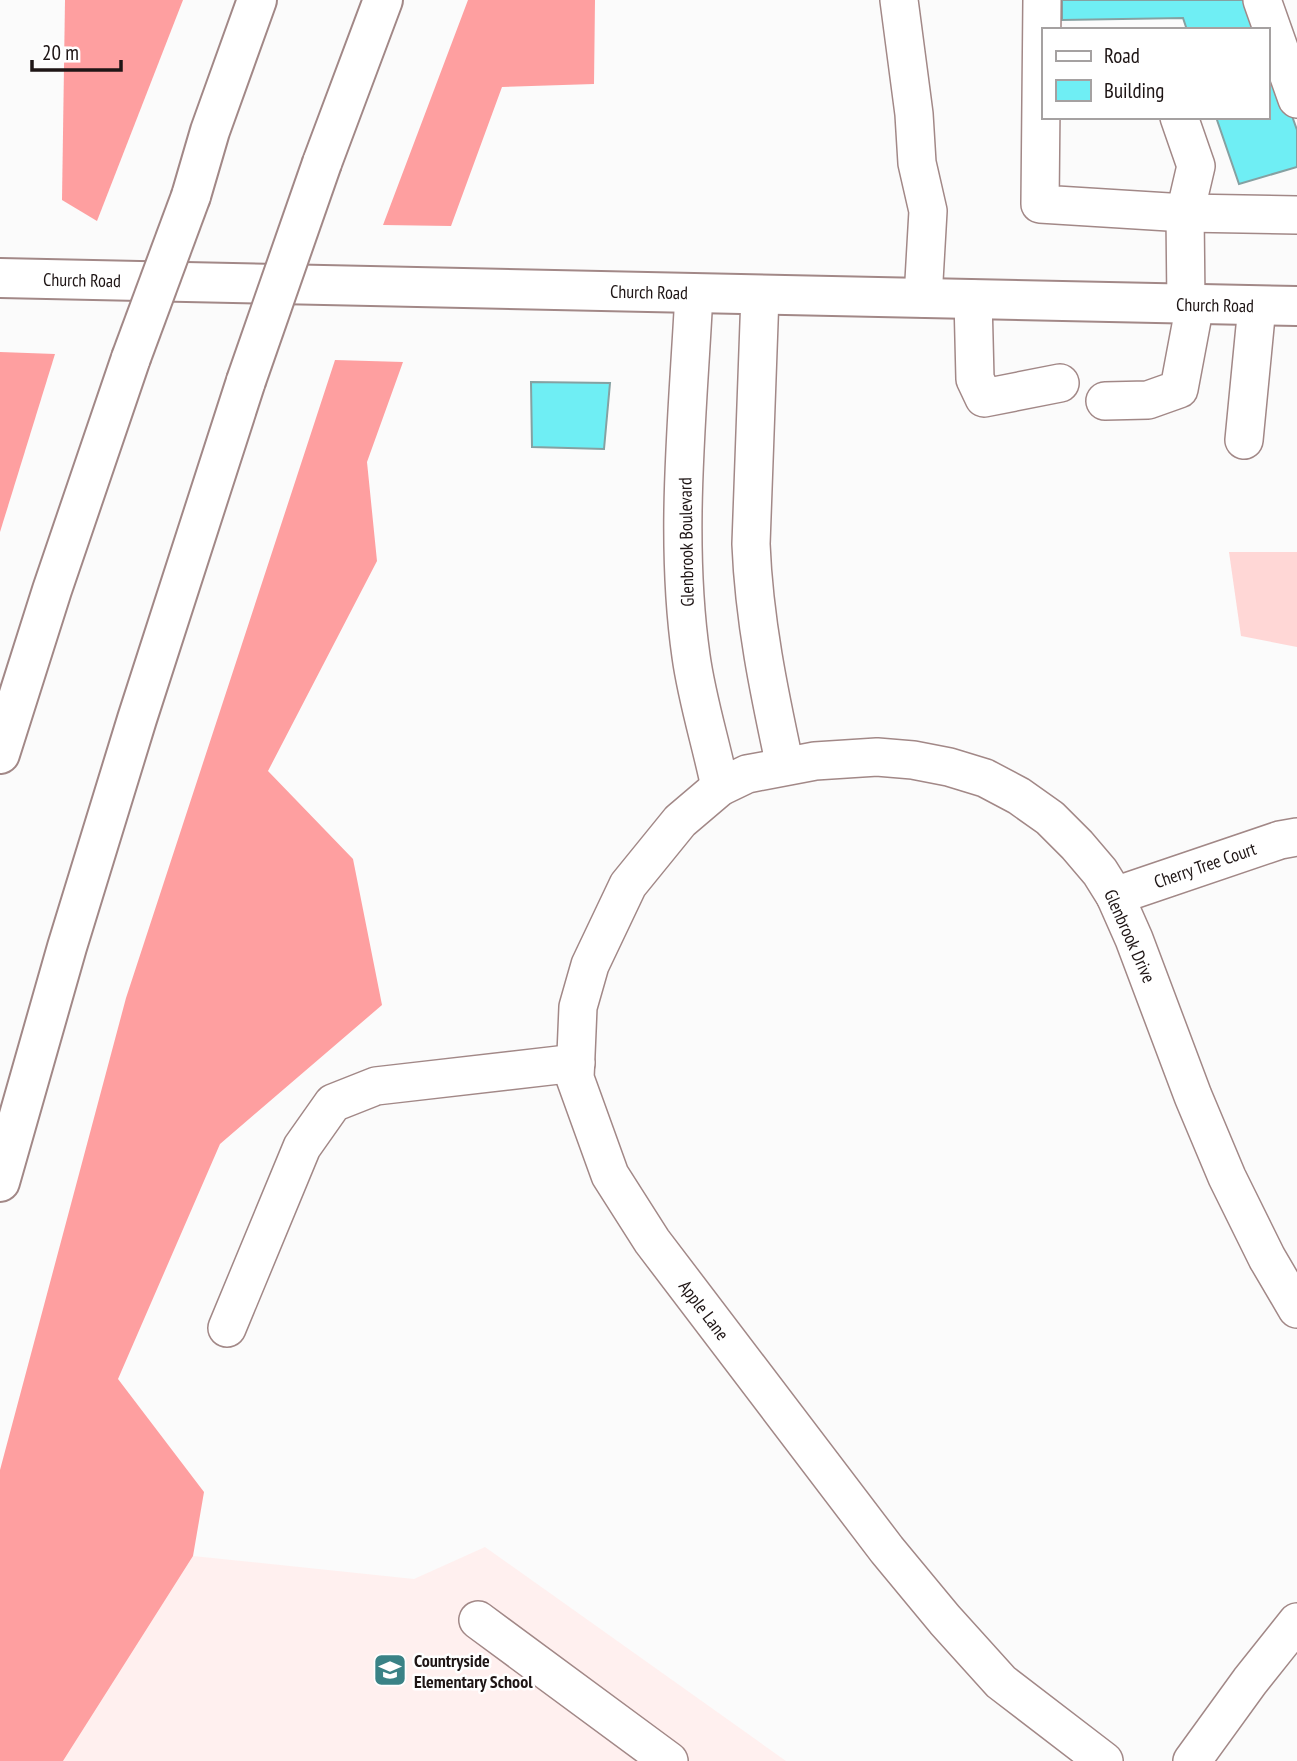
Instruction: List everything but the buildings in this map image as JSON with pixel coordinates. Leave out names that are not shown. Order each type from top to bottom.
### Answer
[{"type":"main road","points":[[0,754],[52,590],[131,358],[191,197],[210,131],[257,0]]},
{"type":"main road","points":[[0,1182],[67,947],[141,706],[246,381],[322,163],[383,0]]},
{"type":"main road","name":"Church Road","points":[[0,278],[1297,306]]},
{"type":"street","points":[[899,0],[914,114],[917,163],[928,211],[923,298]]},
{"type":"street","points":[[1262,0],[1297,99]]},
{"type":"street","points":[[1042,21],[1041,204],[1185,213],[1297,215]]},
{"type":"street","points":[[1105,401],[1148,400],[1179,389],[1191,304],[1185,213],[1196,166],[1180,119]]},
{"type":"street","name":"Glenbrook Boulevard","points":[[694,293],[684,475],[686,603],[691,658],[720,787]]},
{"type":"street","points":[[760,295],[752,579],[760,647],[785,766]]},
{"type":"street","points":[[973,299],[975,379],[984,398],[1060,383]]},
{"type":"street","points":[[1244,440],[1257,306]]},
{"type":"street","name":"Glenbrook Drive","points":[[720,787],[747,774],[815,761],[877,757],[913,760],[949,766],[985,778],[1019,796],[1050,818],[1100,872],[1115,896],[1135,939],[1193,1096],[1227,1177],[1266,1258],[1297,1308]]},
{"type":"street","name":"Apple Lane","points":[[720,787],[680,821],[628,885],[590,965],[578,1007],[575,1078],[610,1175],[652,1241],[887,1550],[945,1620],[1001,1682],[1104,1761]]},
{"type":"street","name":"Cherry Tree Court","points":[[1115,896],[1187,870],[1297,837]]},
{"type":"street","points":[[227,1328],[302,1147],[333,1103],[376,1086],[576,1063]]},
{"type":"street","points":[[478,1620],[669,1761]]},
{"type":"street","points":[[1192,1761],[1297,1622]]},
{"type":"shaded area","points":[[65,0],[183,0],[97,221],[62,200]]},
{"type":"shaded area","points":[[468,0],[595,0],[594,84],[502,87],[451,226],[383,225]]},
{"type":"shaded area","points":[[0,352],[55,354],[0,532]]},
{"type":"shaded area","points":[[335,360],[403,362],[367,462],[377,561],[268,771],[353,859],[382,1005],[220,1144],[118,1379],[204,1492],[193,1556],[63,1761],[0,1761],[0,1470],[126,998]]},
{"type":"shaded area","points":[[1229,552],[1297,552],[1297,647],[1241,636]]},
{"type":"shaded area","name":"Countryside Elementary School","points":[[485,1547],[786,1761],[63,1761],[193,1556],[414,1579]]},
{"type":"place","name":"Countryside Elementary School","points":[[390,1670]]}]
